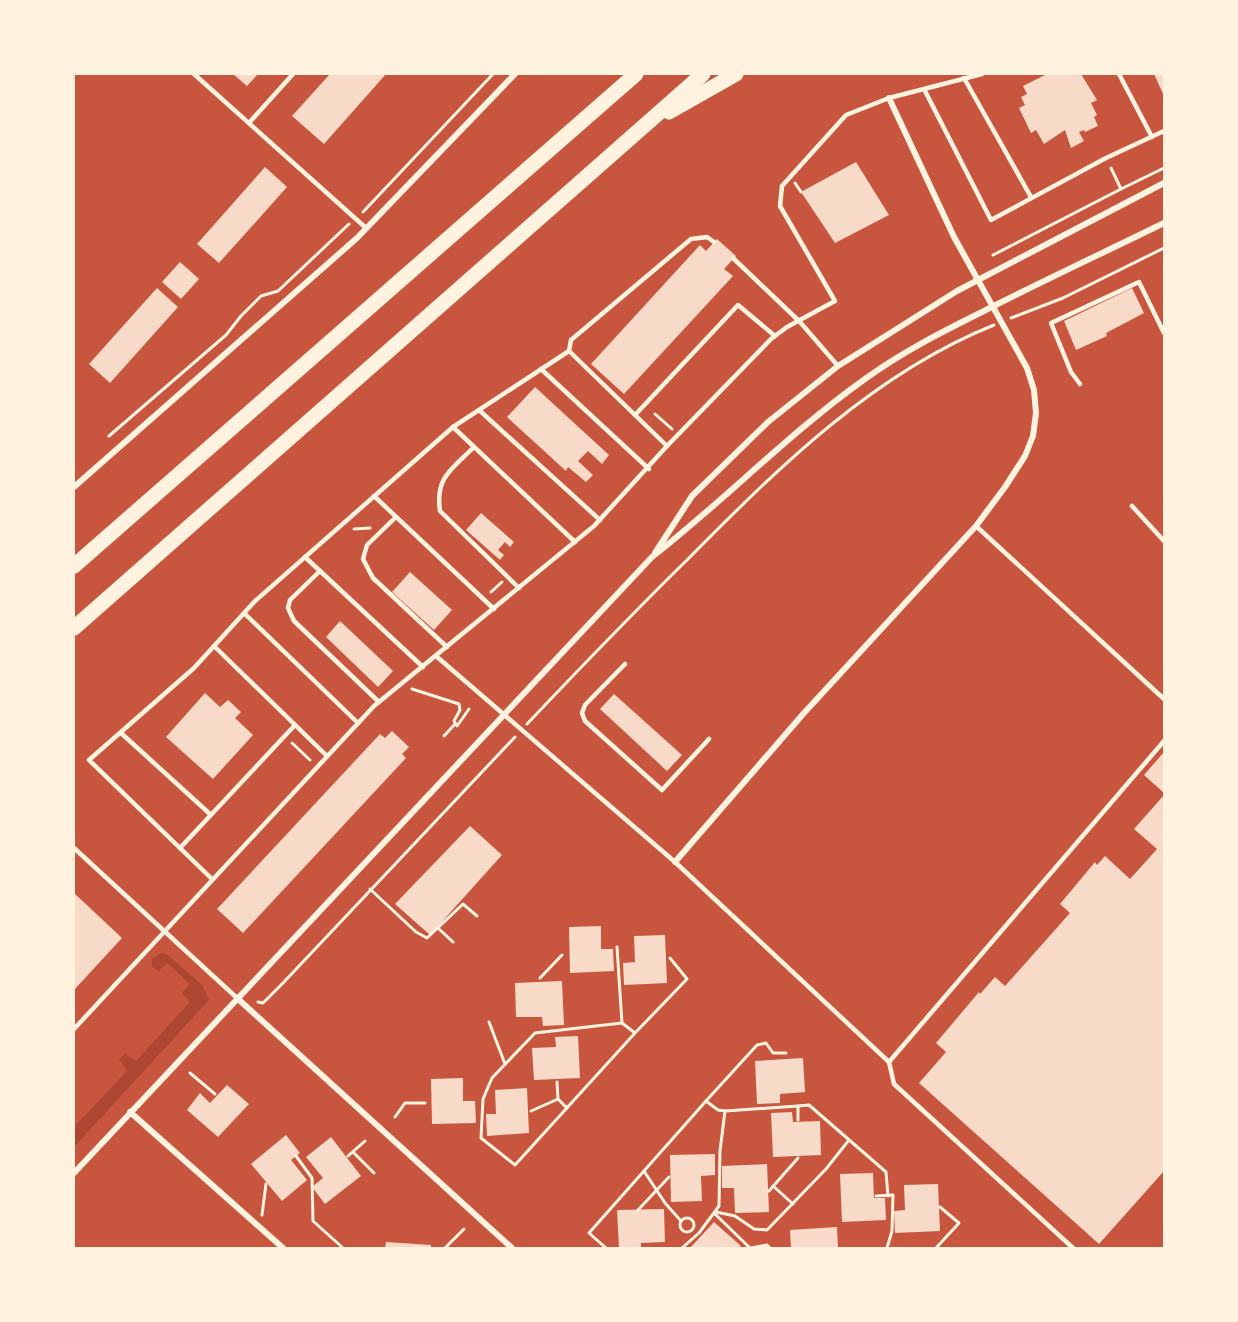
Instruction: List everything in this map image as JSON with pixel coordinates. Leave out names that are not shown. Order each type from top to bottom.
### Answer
[{"type":"highway","points":[[579,123],[625,74]]},
{"type":"highway","points":[[74,566],[636,74]]},
{"type":"highway","points":[[74,628],[703,74]]},
{"type":"highway","points":[[638,131],[736,74]]},
{"type":"street","points":[[74,487],[366,228],[515,74]]},
{"type":"street","points":[[675,862],[804,713],[976,526],[1025,456],[1033,436],[1036,413],[1034,390],[1027,368],[954,237],[889,98]]},
{"type":"street","points":[[652,557],[692,495],[768,422],[838,366],[906,321],[979,279],[1164,183]]},
{"type":"street","points":[[74,1173],[652,557],[706,515],[785,441],[866,378],[913,348],[1164,223]]},
{"type":"street","points":[[237,998],[512,1248]]},
{"type":"street","points":[[130,1112],[283,1248]]},
{"type":"lane","points":[[194,74],[366,228]]},
{"type":"lane","points":[[249,123],[293,74]]},
{"type":"lane","points":[[74,1029],[357,723],[379,702],[600,520],[649,469],[667,446],[775,336],[835,301],[780,206],[782,186],[846,115],[889,98],[982,74]]},
{"type":"lane","points":[[1119,74],[1152,137]]},
{"type":"lane","points":[[964,78],[1031,197]]},
{"type":"lane","points":[[924,88],[992,220],[1106,158],[1164,131]]},
{"type":"lane","points":[[212,879],[89,760],[194,668],[244,614],[305,557],[453,427],[568,351],[571,340],[691,239],[707,237],[714,242]]},
{"type":"lane","points":[[734,259],[800,322],[838,366]]},
{"type":"lane","points":[[1080,384],[1071,372],[1051,323],[1139,282],[1164,333]]},
{"type":"lane","points":[[635,416],[738,305],[775,336]]},
{"type":"lane","points":[[568,351],[667,446]]},
{"type":"lane","points":[[541,369],[649,469]]},
{"type":"lane","points":[[479,410],[600,520]]},
{"type":"lane","points":[[453,427],[575,542]]},
{"type":"lane","points":[[474,447],[441,481],[437,494],[440,511],[519,588]]},
{"type":"lane","points":[[374,496],[494,609]]},
{"type":"lane","points":[[1132,506],[1164,541]]},
{"type":"lane","points":[[396,517],[367,545],[363,559],[374,578],[447,647]]},
{"type":"lane","points":[[976,526],[1164,699]]},
{"type":"lane","points":[[305,557],[423,667]]},
{"type":"lane","points":[[320,571],[290,600],[288,608],[294,621],[379,702]]},
{"type":"lane","points":[[244,614],[357,723]]},
{"type":"lane","points":[[214,646],[327,756]]},
{"type":"lane","points":[[436,656],[675,862],[889,1062],[894,1084],[1073,1248]]},
{"type":"lane","points":[[625,664],[585,705],[582,713],[585,721],[662,790],[709,739]]},
{"type":"lane","points":[[180,848],[295,725]]},
{"type":"lane","points":[[121,733],[210,814]]},
{"type":"lane","points":[[889,1062],[1164,741]]},
{"type":"lane","points":[[74,848],[237,998]]},
{"type":"path","points":[[109,436],[226,335],[241,315],[261,296],[278,291],[356,218],[408,167],[493,74]]},
{"type":"path","points":[[1111,168],[1122,189]]},
{"type":"path","points":[[993,255],[1164,168]]},
{"type":"path","points":[[795,182],[801,192]]},
{"type":"path","points":[[1036,308],[1164,248]]},
{"type":"path","points":[[547,703],[756,491],[797,453],[853,409],[906,373],[949,346],[980,331]]},
{"type":"path","points":[[655,414],[672,429]]},
{"type":"path","points":[[354,529],[374,527]]},
{"type":"path","points":[[412,689],[459,704],[460,710],[453,721],[455,724]]},
{"type":"path","points":[[444,736],[455,724],[457,726],[469,709]]},
{"type":"path","points":[[292,743],[312,761]]},
{"type":"path","points":[[263,1003],[497,755]]},
{"type":"path","points":[[370,889],[416,932],[428,938],[463,904],[477,916]]},
{"type":"path","points":[[439,929],[453,942]]},
{"type":"path","points":[[617,947],[622,1023]]},
{"type":"path","points":[[540,978],[562,955]]},
{"type":"path","points":[[635,1033],[622,1023],[535,1033],[492,1078],[483,1100],[481,1138],[515,1165],[635,1033],[687,980],[670,958]]},
{"type":"path","points":[[489,1022],[505,1064]]},
{"type":"path","points":[[606,1248],[589,1233],[757,1045],[766,1043],[772,1053],[786,1053]]},
{"type":"path","points":[[190,1073],[215,1094]]},
{"type":"path","points":[[557,1082],[558,1099],[567,1108]]},
{"type":"path","points":[[531,1111],[558,1099]]},
{"type":"path","points":[[706,1101],[718,1110],[725,1111],[809,1104],[886,1172],[888,1196]]},
{"type":"path","points":[[394,1117],[405,1103],[425,1103]]},
{"type":"path","points":[[798,1106],[798,1120]]},
{"type":"path","points":[[682,1248],[697,1235],[719,1206],[720,1151],[725,1111]]},
{"type":"path","points":[[715,1213],[735,1216],[748,1227],[763,1231],[793,1204],[849,1140]]},
{"type":"path","points":[[348,1156],[365,1141]]},
{"type":"path","points":[[353,1152],[374,1173]]},
{"type":"path","points":[[296,1156],[312,1178],[313,1221],[343,1248]]},
{"type":"path","points":[[770,1191],[798,1158]]},
{"type":"path","points":[[644,1171],[681,1221],[683,1231],[691,1230],[697,1235]]},
{"type":"path","points":[[638,1210],[669,1177]]},
{"type":"path","points":[[262,1215],[266,1184]]},
{"type":"path","points":[[773,1186],[793,1204]]},
{"type":"path","points":[[876,1196],[892,1195],[892,1222],[887,1248]]},
{"type":"path","points":[[936,1248],[959,1224],[940,1207]]},
{"type":"path","points":[[715,1213],[751,1248],[767,1245],[770,1248]]},
{"type":"path","points":[[681,1221],[687,1218],[691,1220],[693,1226],[691,1230]]},
{"type":"path","points":[[445,1248],[464,1229]]},
{"type":"shaded area","points":[[162,953],[168,955],[202,985],[209,1000],[74,1147],[74,1127],[127,1071],[119,1059],[125,1054],[136,1061],[190,1002],[182,993],[190,984],[167,963],[159,971],[152,967],[152,959]]},
{"type":"building","points":[[233,74],[258,74],[247,86]]},
{"type":"building","points":[[330,74],[386,74],[324,144],[292,116]]},
{"type":"building","points":[[1047,74],[1081,74],[1097,100],[1091,103],[1097,115],[1094,117],[1098,126],[1085,132],[1084,130],[1079,132],[1084,141],[1071,148],[1065,130],[1044,144],[1036,130],[1031,133],[1019,108],[1025,105],[1021,97],[1027,94],[1023,86]]},
{"type":"building","points":[[1154,74],[1164,74],[1164,96]]},
{"type":"building","points":[[856,162],[889,215],[835,243],[801,192]]},
{"type":"building","points":[[265,167],[287,187],[219,263],[197,244]]},
{"type":"building","points":[[717,239],[736,256],[724,269],[733,276],[624,394],[591,364],[700,245],[706,251]]},
{"type":"building","points":[[180,262],[199,279],[181,299],[162,282]]},
{"type":"building","points":[[157,288],[178,307],[110,383],[89,364]]},
{"type":"building","points":[[1132,288],[1144,313],[1106,333],[1107,336],[1076,350],[1064,321]]},
{"type":"building","points":[[535,387],[609,455],[602,464],[588,451],[578,461],[593,475],[586,482],[568,467],[566,471],[507,417]]},
{"type":"building","points":[[481,513],[514,542],[510,547],[505,542],[498,550],[504,555],[500,560],[466,530]]},
{"type":"building","points":[[410,572],[452,610],[434,630],[392,592]]},
{"type":"building","points":[[340,621],[393,671],[378,687],[326,637]]},
{"type":"building","points":[[205,693],[220,707],[228,700],[241,712],[235,718],[253,735],[213,779],[166,737]]},
{"type":"building","points":[[614,694],[682,755],[667,771],[600,709]]},
{"type":"building","points":[[392,731],[409,747],[402,754],[406,758],[243,933],[217,909],[380,734],[385,738]]},
{"type":"building","points":[[1164,752],[1164,793],[1144,775]]},
{"type":"building","points":[[1164,795],[1164,1171],[1099,1244],[919,1083],[946,1052],[936,1043],[979,992],[980,994],[995,977],[1005,986],[1070,913],[1060,904],[1095,862],[1097,865],[1105,856],[1130,879],[1157,849],[1134,829]]},
{"type":"building","points":[[470,826],[502,855],[430,935],[395,904]]},
{"type":"building","points":[[74,893],[122,938],[74,990]]},
{"type":"building","points":[[601,926],[601,949],[613,949],[614,971],[570,973],[569,927]]},
{"type":"building","points":[[665,935],[667,983],[624,985],[623,963],[635,962],[634,936]]},
{"type":"building","points":[[562,981],[564,1025],[543,1026],[542,1017],[516,1017],[515,983]]},
{"type":"building","points":[[578,1036],[580,1078],[534,1080],[532,1048],[556,1047],[555,1037]]},
{"type":"building","points":[[803,1058],[805,1092],[780,1094],[780,1103],[757,1104],[755,1061]]},
{"type":"building","points":[[463,1078],[463,1101],[475,1101],[476,1123],[432,1124],[431,1079]]},
{"type":"building","points":[[227,1085],[249,1104],[218,1137],[187,1110],[200,1093],[210,1103]]},
{"type":"building","points":[[527,1088],[529,1133],[487,1136],[486,1114],[496,1114],[495,1090]]},
{"type":"building","points":[[792,1112],[793,1122],[820,1121],[821,1155],[773,1157],[771,1113]]},
{"type":"building","points":[[286,1135],[300,1153],[291,1160],[307,1180],[282,1201],[251,1164]]},
{"type":"building","points":[[331,1137],[361,1176],[325,1204],[312,1187],[323,1178],[306,1157]]},
{"type":"building","points":[[715,1154],[715,1175],[701,1176],[702,1201],[671,1202],[670,1155]]},
{"type":"building","points":[[767,1164],[769,1212],[735,1213],[734,1188],[722,1188],[722,1166]]},
{"type":"building","points":[[873,1173],[874,1198],[885,1198],[886,1220],[842,1222],[840,1174]]},
{"type":"building","points":[[938,1184],[940,1231],[895,1233],[894,1211],[905,1210],[904,1185]]},
{"type":"building","points":[[664,1209],[665,1242],[641,1243],[641,1248],[619,1248],[617,1210]]},
{"type":"building","points":[[714,1222],[741,1246],[738,1248],[690,1248]]},
{"type":"building","points":[[837,1227],[838,1248],[791,1248],[790,1230]]},
{"type":"building","points":[[386,1242],[431,1245],[431,1248],[385,1248]]}]
